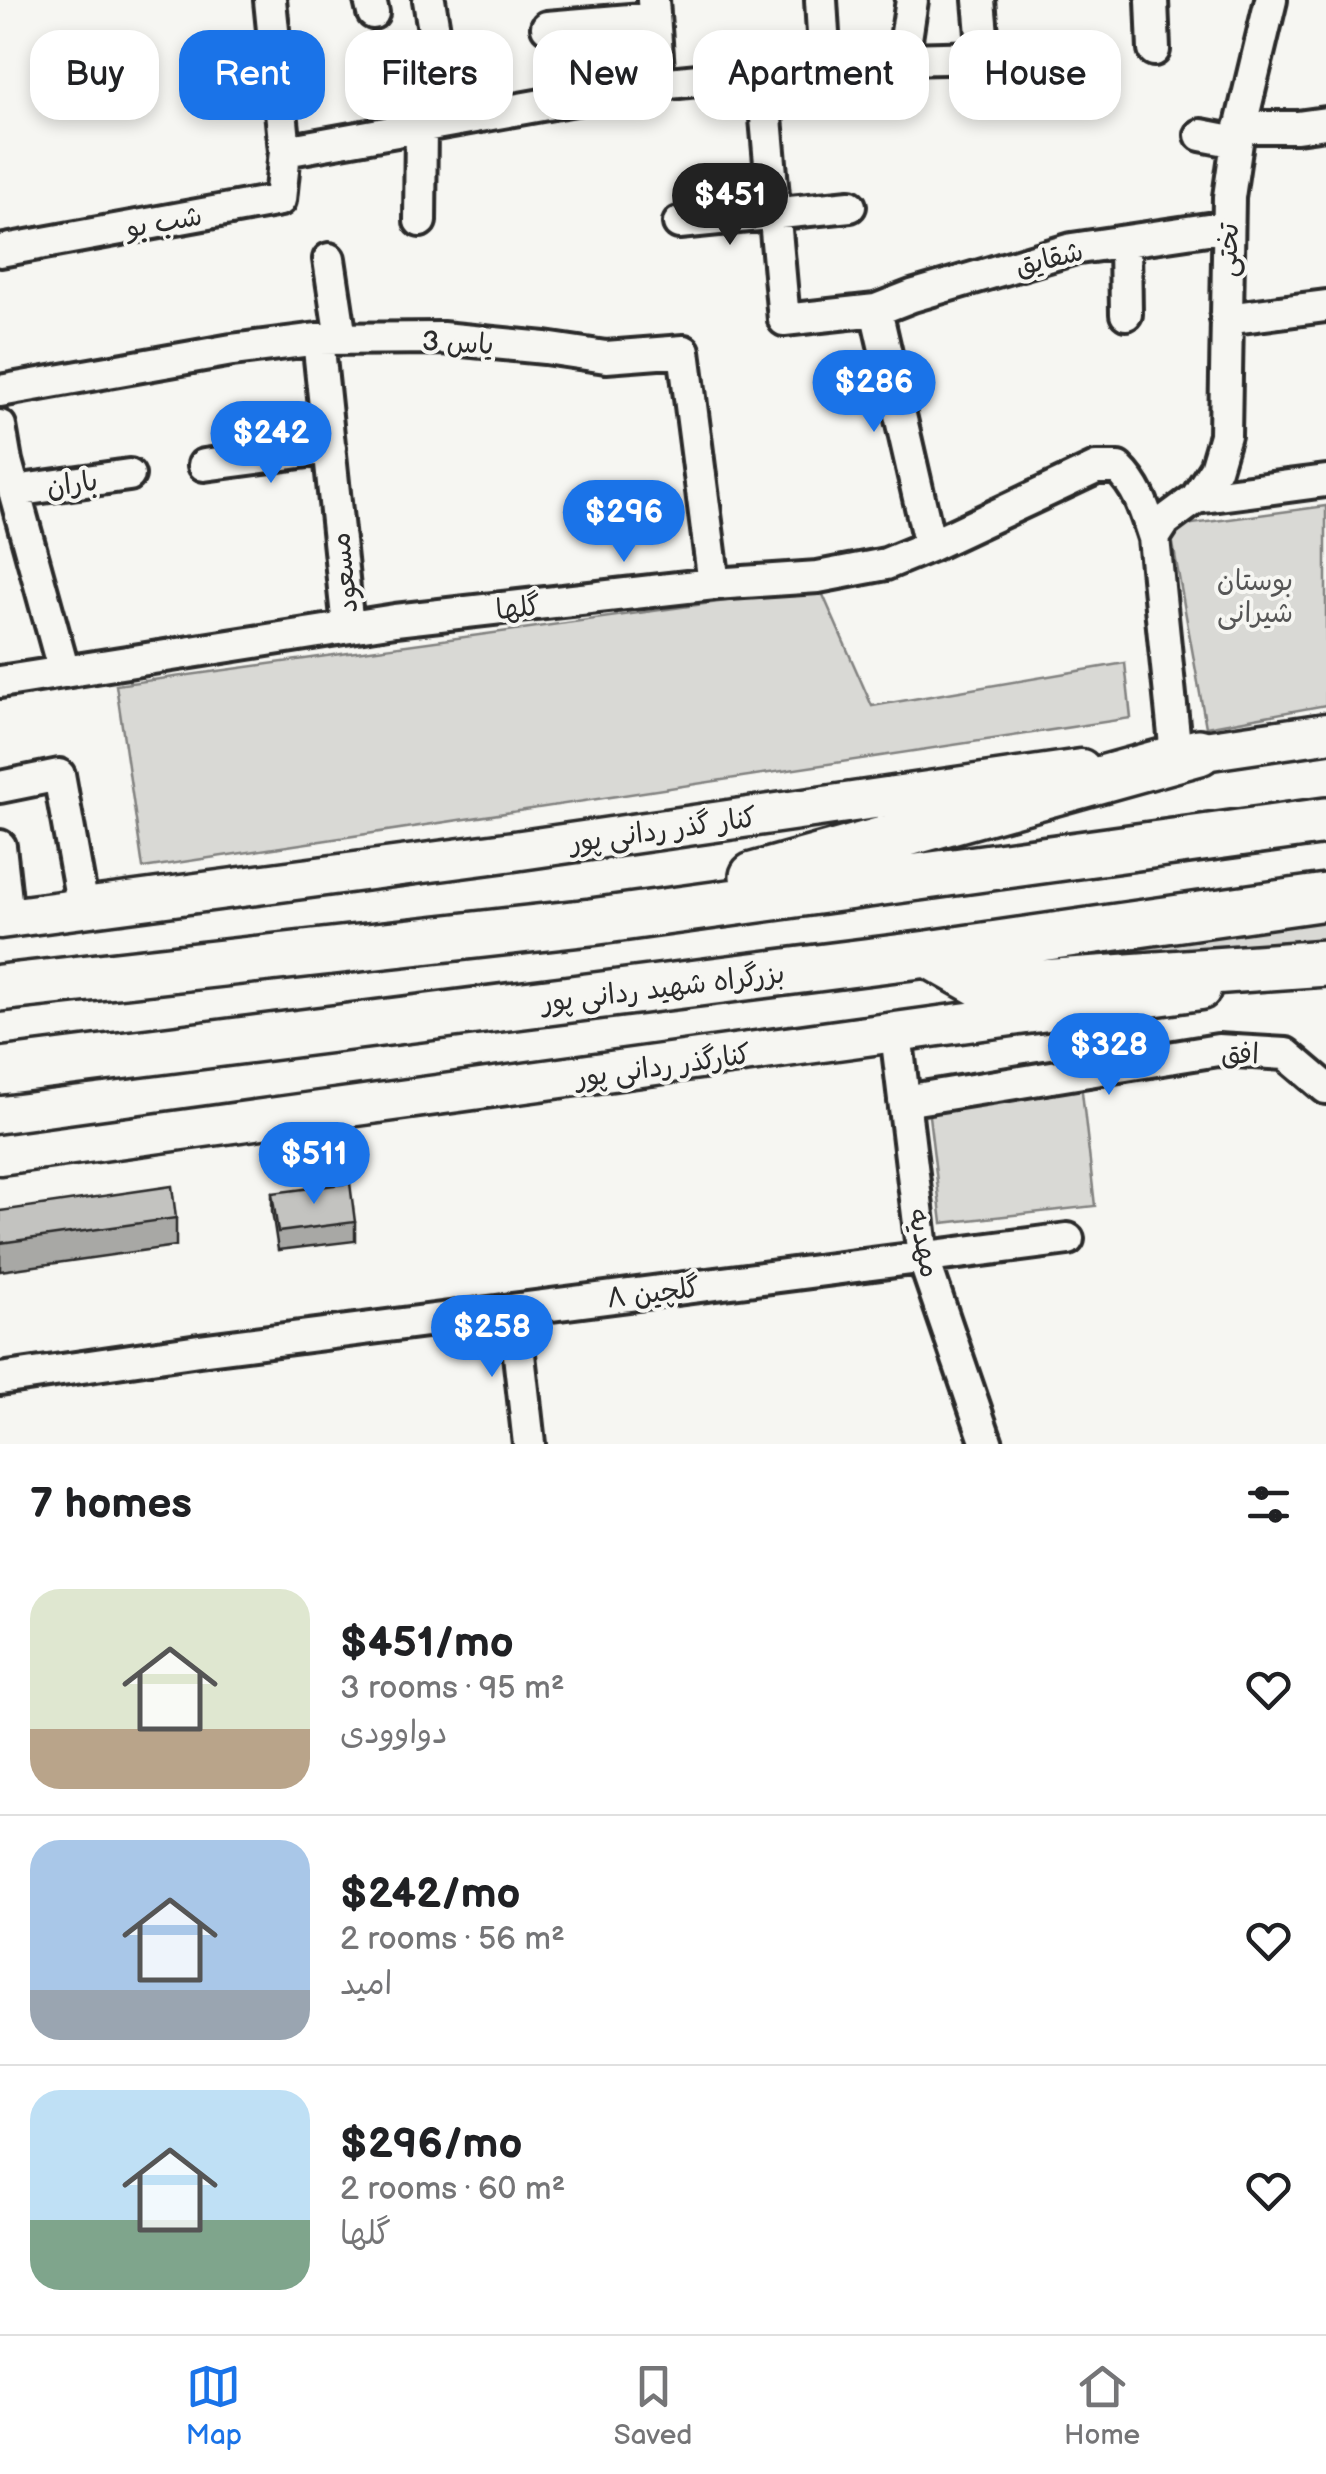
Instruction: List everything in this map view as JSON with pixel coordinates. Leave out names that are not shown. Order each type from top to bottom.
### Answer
[{"type":"highway","points":[[591,922],[1188,754]]},
{"type":"highway","points":[[0,988],[591,922],[1326,821]]},
{"type":"highway","name":"بزرگراه شهید ردانی پور","points":[[0,1071],[928,954],[1326,897]]},
{"type":"highway","points":[[928,954],[986,987],[1326,967]]},
{"type":"main road","name":"کنار گذر ردانی پور","points":[[4,918],[495,854],[1326,732]]},
{"type":"main road","name":"کنارگذر ردانی پور","points":[[0,1155],[1133,1001],[1326,967]]},
{"type":"street","points":[[270,0],[286,151],[533,106]]},
{"type":"street","points":[[821,0],[823,30]]},
{"type":"street","points":[[908,30],[912,0]]},
{"type":"street","points":[[929,58],[984,57],[979,0]]},
{"type":"street","points":[[1152,0],[1154,50]]},
{"type":"street","name":"تختی","points":[[1154,538],[1165,520],[1196,498],[1215,469],[1224,435],[1229,197],[1238,135],[1270,0]]},
{"type":"street","points":[[547,27],[653,9]]},
{"type":"street","points":[[766,120],[774,214]]},
{"type":"street","points":[[1201,136],[1326,123]]},
{"type":"street","points":[[420,126],[420,221]]},
{"type":"street","name":"شب بو","points":[[0,251],[280,200],[286,151]]},
{"type":"street","points":[[679,222],[850,206]]},
{"type":"street","name":"شقایق","points":[[774,214],[784,320],[876,310],[1072,249],[1228,226]]},
{"type":"street","points":[[1125,242],[1126,314]]},
{"type":"street","name":"مسعود","points":[[329,259],[330,448],[348,627]]},
{"type":"street","points":[[1226,319],[1326,306]]},
{"type":"street","points":[[876,310],[930,546]]},
{"type":"street","name":"یاس 3","points":[[0,391],[232,350],[330,339],[442,338],[606,358],[684,350],[714,584]]},
{"type":"street","points":[[0,426],[3,462],[64,672]]},
{"type":"street","points":[[204,465],[330,448]]},
{"type":"street","name":"گلها","points":[[0,682],[348,627],[714,584],[818,577],[886,564],[1096,468],[1118,468],[1132,482],[1154,538]]},
{"type":"street","name":"باران","points":[[14,491],[129,475]]},
{"type":"street","points":[[1196,498],[1326,481]]},
{"type":"street","points":[[1154,538],[1188,754]]},
{"type":"street","points":[[0,787],[59,775],[83,908]]},
{"type":"street","points":[[0,846],[4,918]]},
{"type":"street","name":"مهدیه","points":[[896,1034],[922,1257],[987,1444]]},
{"type":"street","name":"افق","points":[[904,1100],[1218,1050],[1286,1054],[1326,1088]]},
{"type":"street","name":"گلچین ۸","points":[[0,1380],[198,1350],[1068,1239]]},
{"type":"street","points":[[514,1310],[530,1444]]},
{"type":"green space","name":"بوستان شیرانی","points":[[1326,506],[1326,705],[1206,727],[1170,527]]},
{"type":"green space","points":[[820,588],[872,706],[1125,663],[1131,718],[143,868],[116,685]]},
{"type":"green space","points":[[1326,902],[1326,941],[1127,959],[1128,934]]},
{"type":"green space","points":[[1080,1074],[1095,1206],[942,1223],[926,1091]]},
{"type":"building","points":[[350,1183],[355,1222],[278,1232],[272,1193]]},
{"type":"building","points":[[172,1186],[176,1218],[0,1243],[0,1211]]}]
